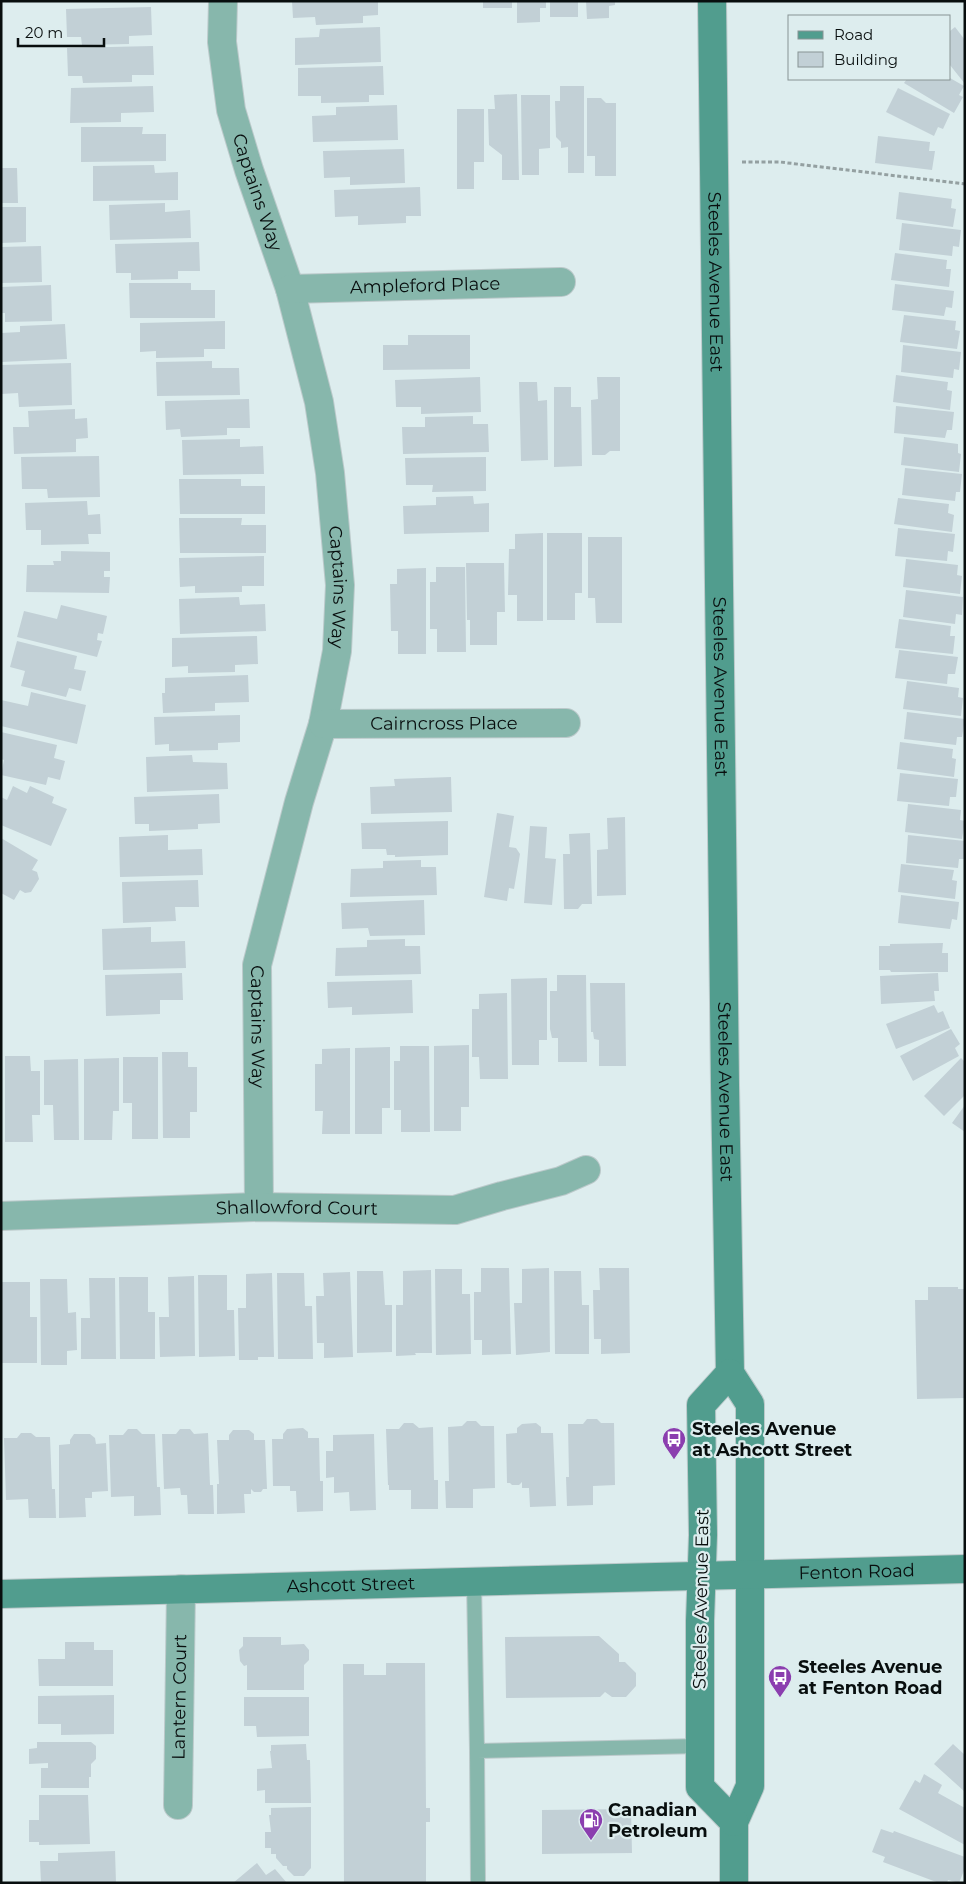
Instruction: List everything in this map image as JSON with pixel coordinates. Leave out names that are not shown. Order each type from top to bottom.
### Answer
[{"type":"main road","name":"Steeles Avenue East","points":[[712,1],[724,1085],[730,1373],[701,1404],[703,1535],[701,1576],[700,1787],[734,1822]]},
{"type":"main road","points":[[730,1373],[750,1404],[750,1786],[734,1822],[734,1883]]},
{"type":"main road","name":"Fenton Road","points":[[701,1576],[965,1569]]},
{"type":"main road","name":"Ashcott Street","points":[[1,1594],[701,1576]]},
{"type":"street","name":"Captains Way","points":[[223,1],[222,42],[231,110],[249,170],[290,289],[319,402],[330,473],[340,585],[337,651],[322,724],[299,802],[256,965],[259,1207]]},
{"type":"street","name":"Ampleford Place","points":[[290,289],[561,282]]},
{"type":"street","name":"Cairncross Place","points":[[322,724],[566,723]]},
{"type":"street","name":"Shallowford Court","points":[[1,1216],[259,1207],[455,1210],[502,1196],[561,1182],[586,1170]]},
{"type":"street","name":"Lantern Court","points":[[178,1805],[181,1590]]},
{"type":"lane","points":[[474,1582],[478,1883]]},
{"type":"lane","points":[[477,1751],[700,1746]]},
{"type":"path","points":[[714,162],[780,162],[965,184]]},
{"type":"building","points":[[292,1],[378,1],[378,15],[363,16],[363,23],[316,25],[315,17],[293,18]]},
{"type":"building","points":[[483,1],[512,1],[512,8],[483,8]]},
{"type":"building","points":[[517,1],[546,1],[546,8],[540,8],[540,22],[517,23]]},
{"type":"building","points":[[550,1],[578,1],[578,17],[550,17]]},
{"type":"building","points":[[586,1],[615,1],[615,5],[609,6],[609,18],[587,19]]},
{"type":"building","points":[[151,7],[152,35],[129,36],[129,44],[82,45],[81,37],[67,37],[66,9]]},
{"type":"building","points":[[380,27],[381,62],[295,65],[295,38],[319,37],[320,29]]},
{"type":"building","points":[[955,27],[965,40],[965,84],[951,66],[951,30]]},
{"type":"building","points":[[153,46],[154,75],[132,75],[132,82],[83,83],[82,76],[68,76],[67,48]]},
{"type":"building","points":[[383,66],[384,95],[369,95],[369,102],[321,103],[321,96],[298,96],[298,68]]},
{"type":"building","points":[[951,79],[964,86],[959,95],[963,97],[954,113],[904,83],[906,80]]},
{"type":"building","points":[[153,86],[154,112],[121,113],[121,122],[70,123],[71,88]]},
{"type":"building","points":[[560,86],[584,86],[584,173],[568,173],[568,147],[561,148],[561,142],[556,137],[555,101],[560,101]]},
{"type":"building","points":[[898,88],[950,114],[943,129],[938,127],[934,136],[886,112]]},
{"type":"building","points":[[517,94],[519,180],[502,180],[502,155],[489,145],[488,109],[495,109],[494,95]]},
{"type":"building","points":[[521,95],[550,95],[550,148],[539,149],[539,175],[522,175]]},
{"type":"building","points":[[587,98],[601,98],[606,103],[616,103],[616,176],[595,176],[595,156],[587,156]]},
{"type":"building","points":[[397,105],[398,140],[313,142],[312,116],[336,115],[336,107]]},
{"type":"building","points":[[457,109],[484,109],[484,162],[474,162],[474,189],[457,189]]},
{"type":"building","points":[[81,127],[143,127],[142,134],[166,134],[166,161],[81,162]]},
{"type":"building","points":[[878,136],[930,142],[929,151],[935,151],[932,170],[875,163]]},
{"type":"building","points":[[404,149],[405,183],[350,185],[350,177],[324,178],[323,151]]},
{"type":"building","points":[[154,165],[155,173],[178,172],[178,200],[93,201],[93,166]]},
{"type":"building","points":[[1,168],[17,168],[18,203],[1,203]]},
{"type":"building","points":[[420,187],[421,216],[406,216],[406,223],[358,225],[358,216],[335,217],[334,190]]},
{"type":"building","points":[[899,192],[952,199],[951,208],[956,209],[953,227],[896,219]]},
{"type":"building","points":[[165,203],[165,212],[190,210],[191,238],[110,240],[109,205]]},
{"type":"building","points":[[1,207],[26,207],[26,242],[1,243]]},
{"type":"building","points":[[902,223],[961,230],[959,247],[953,246],[952,256],[899,250]]},
{"type":"building","points":[[199,242],[200,271],[178,271],[178,279],[131,280],[131,273],[116,273],[115,244]]},
{"type":"building","points":[[41,246],[42,282],[1,283],[1,247]]},
{"type":"building","points":[[895,253],[947,260],[946,269],[951,269],[949,287],[891,280]]},
{"type":"building","points":[[129,283],[191,283],[191,290],[215,290],[215,318],[130,318]]},
{"type":"building","points":[[895,284],[954,291],[952,308],[946,307],[944,316],[892,310]]},
{"type":"building","points":[[51,285],[52,321],[5,322],[5,313],[1,313],[1,287]]},
{"type":"building","points":[[904,315],[956,321],[955,330],[960,331],[957,349],[900,342]]},
{"type":"building","points":[[225,321],[225,349],[204,349],[204,357],[156,358],[156,351],[140,352],[140,323]]},
{"type":"building","points":[[65,324],[67,359],[1,362],[1,333],[20,332],[20,326]]},
{"type":"building","points":[[408,335],[470,335],[470,369],[383,370],[383,345],[408,345]]},
{"type":"building","points":[[903,345],[961,352],[959,370],[954,369],[953,378],[901,372]]},
{"type":"building","points":[[212,361],[212,368],[239,368],[240,395],[157,396],[156,362]]},
{"type":"building","points":[[71,363],[72,405],[19,407],[18,393],[1,394],[1,365]]},
{"type":"building","points":[[896,375],[948,382],[947,390],[952,391],[950,410],[893,402]]},
{"type":"building","points":[[480,377],[481,412],[421,414],[421,407],[396,407],[395,380]]},
{"type":"building","points":[[597,377],[620,377],[620,451],[610,451],[605,455],[592,455],[591,400],[598,399]]},
{"type":"building","points":[[519,382],[537,382],[538,401],[547,400],[548,460],[521,461]]},
{"type":"building","points":[[554,387],[571,387],[571,407],[581,407],[582,466],[554,467]]},
{"type":"building","points":[[249,399],[250,428],[227,428],[227,435],[181,437],[180,429],[166,430],[165,401]]},
{"type":"building","points":[[896,406],[954,412],[952,430],[947,430],[945,438],[894,433]]},
{"type":"building","points":[[75,409],[75,419],[87,418],[88,438],[76,439],[76,452],[14,454],[13,427],[29,427],[28,411]]},
{"type":"building","points":[[473,416],[473,424],[488,424],[489,452],[403,454],[402,427],[425,427],[425,417]]},
{"type":"building","points":[[904,437],[958,444],[958,453],[961,454],[959,472],[901,465]]},
{"type":"building","points":[[240,439],[240,447],[263,446],[264,474],[183,475],[182,440]]},
{"type":"building","points":[[99,456],[100,497],[48,498],[47,489],[22,489],[21,457]]},
{"type":"building","points":[[486,457],[486,491],[432,492],[433,485],[406,485],[405,458]]},
{"type":"building","points":[[905,468],[962,474],[960,492],[956,492],[955,501],[902,495]]},
{"type":"building","points":[[179,479],[241,479],[241,486],[265,486],[265,514],[180,514]]},
{"type":"building","points":[[473,496],[474,504],[489,503],[489,532],[404,534],[403,506],[436,505],[436,497]]},
{"type":"building","points":[[898,498],[949,504],[948,513],[954,515],[952,532],[894,524]]},
{"type":"building","points":[[87,501],[88,515],[100,514],[101,534],[88,534],[89,544],[41,545],[41,530],[26,530],[25,503]]},
{"type":"building","points":[[179,518],[242,518],[241,525],[266,525],[266,553],[180,553]]},
{"type":"building","points":[[898,528],[955,534],[953,552],[948,551],[947,561],[895,556]]},
{"type":"building","points":[[543,533],[543,621],[517,621],[517,595],[508,595],[509,549],[515,549],[515,534]]},
{"type":"building","points":[[547,533],[582,533],[582,593],[575,593],[575,620],[547,620]]},
{"type":"building","points":[[588,537],[622,537],[622,623],[596,623],[595,598],[588,598]]},
{"type":"building","points":[[61,551],[110,552],[110,571],[104,571],[104,577],[110,577],[109,593],[26,592],[27,565],[54,565],[53,561],[61,561]]},
{"type":"building","points":[[264,556],[264,586],[242,586],[242,592],[195,593],[195,586],[180,587],[179,558]]},
{"type":"building","points":[[906,559],[958,565],[957,575],[962,576],[960,594],[903,587]]},
{"type":"building","points":[[466,563],[504,563],[505,612],[497,612],[497,645],[470,645],[470,620],[467,620]]},
{"type":"building","points":[[436,567],[465,567],[466,652],[437,652],[437,629],[430,629],[430,582],[436,582]]},
{"type":"building","points":[[426,568],[426,654],[398,654],[398,631],[391,631],[390,584],[397,584],[397,569]]},
{"type":"building","points":[[906,590],[963,597],[962,615],[956,614],[955,624],[903,617]]},
{"type":"building","points":[[239,597],[240,605],[265,604],[266,631],[180,634],[179,599]]},
{"type":"building","points":[[61,605],[107,616],[103,634],[98,633],[97,640],[102,641],[97,657],[17,637],[24,611],[57,619]]},
{"type":"building","points":[[899,619],[951,626],[950,636],[955,636],[953,654],[895,648]]},
{"type":"building","points":[[257,636],[258,664],[235,665],[235,672],[188,673],[188,666],[172,667],[172,638]]},
{"type":"building","points":[[17,641],[77,656],[74,669],[86,671],[81,691],[69,688],[66,697],[21,686],[25,671],[10,667]]},
{"type":"building","points":[[899,650],[958,657],[955,674],[948,674],[947,684],[895,678]]},
{"type":"building","points":[[248,675],[249,702],[215,703],[215,711],[163,713],[162,693],[165,693],[165,678]]},
{"type":"building","points":[[907,681],[959,688],[958,697],[963,698],[961,716],[903,709]]},
{"type":"building","points":[[31,692],[86,705],[77,744],[1,726],[1,700],[28,706]]},
{"type":"building","points":[[907,712],[965,719],[962,737],[957,737],[956,745],[904,739]]},
{"type":"building","points":[[240,715],[240,742],[218,743],[218,750],[169,751],[169,744],[155,745],[154,717]]},
{"type":"building","points":[[1,732],[57,745],[54,758],[65,761],[60,780],[48,777],[46,785],[1,775],[4,760],[1,759]]},
{"type":"building","points":[[900,742],[953,749],[952,758],[956,759],[954,777],[897,769]]},
{"type":"building","points":[[192,755],[193,762],[227,763],[228,789],[147,792],[146,757]]},
{"type":"building","points":[[900,773],[958,779],[956,797],[950,797],[949,806],[897,801]]},
{"type":"building","points":[[451,777],[452,812],[371,814],[370,787],[395,786],[394,779]]},
{"type":"building","points":[[13,786],[27,793],[30,786],[54,797],[52,803],[67,809],[51,846],[1,825],[1,797],[7,800]]},
{"type":"building","points":[[219,794],[220,823],[198,824],[198,829],[149,831],[149,824],[135,824],[134,797]]},
{"type":"building","points":[[908,804],[961,810],[960,820],[965,821],[962,839],[905,832]]},
{"type":"building","points":[[497,813],[514,816],[509,847],[516,848],[520,854],[514,889],[509,888],[507,901],[484,897]]},
{"type":"building","points":[[625,817],[626,895],[597,896],[597,850],[608,849],[607,818]]},
{"type":"building","points":[[448,821],[448,855],[395,857],[395,855],[387,855],[386,849],[362,849],[361,823]]},
{"type":"building","points":[[530,826],[547,827],[545,858],[556,859],[552,905],[524,903]]},
{"type":"building","points":[[590,833],[592,904],[582,904],[578,909],[564,909],[563,854],[570,854],[569,834]]},
{"type":"building","points":[[168,835],[168,850],[202,849],[203,875],[120,877],[119,837]]},
{"type":"building","points":[[908,835],[965,841],[964,859],[959,859],[958,868],[906,863]]},
{"type":"building","points":[[1,838],[38,860],[32,870],[37,872],[39,879],[31,892],[25,893],[20,890],[14,900],[1,893]]},
{"type":"building","points":[[421,860],[421,867],[436,867],[437,895],[350,897],[351,869],[383,868],[383,861]]},
{"type":"building","points":[[901,864],[954,870],[952,880],[957,881],[955,899],[898,892]]},
{"type":"building","points":[[198,880],[199,907],[175,907],[176,921],[123,923],[122,882]]},
{"type":"building","points":[[901,895],[959,902],[957,920],[952,919],[950,929],[898,923]]},
{"type":"building","points":[[424,900],[425,935],[370,936],[368,928],[342,929],[341,903]]},
{"type":"building","points":[[151,927],[151,942],[185,941],[186,968],[103,970],[102,929]]},
{"type":"building","points":[[405,939],[405,946],[420,946],[421,974],[335,976],[336,948],[367,947],[367,940]]},
{"type":"building","points":[[943,943],[942,953],[948,953],[948,972],[891,972],[890,970],[879,970],[879,946]]},
{"type":"building","points":[[182,973],[183,1000],[160,1000],[160,1014],[106,1016],[105,975]]},
{"type":"building","points":[[938,973],[939,991],[934,991],[935,1001],[881,1004],[880,976]]},
{"type":"building","points":[[557,975],[586,975],[587,1062],[558,1062],[558,1038],[552,1038],[550,1029],[550,991],[557,991]]},
{"type":"building","points":[[547,978],[547,1040],[539,1040],[539,1065],[512,1065],[511,979]]},
{"type":"building","points":[[412,980],[413,1013],[352,1015],[352,1007],[328,1008],[327,982]]},
{"type":"building","points":[[590,983],[625,983],[626,1066],[599,1066],[599,1040],[594,1039],[593,1032],[591,1032]]},
{"type":"building","points":[[507,993],[508,1079],[480,1079],[479,1057],[472,1057],[472,1009],[479,1009],[479,994]]},
{"type":"building","points":[[934,1005],[938,1013],[943,1011],[950,1028],[896,1049],[886,1024]]},
{"type":"building","points":[[951,1029],[960,1044],[955,1048],[959,1056],[913,1081],[900,1056]]},
{"type":"building","points":[[469,1045],[469,1107],[461,1107],[461,1131],[434,1131],[434,1046]]},
{"type":"building","points":[[400,1046],[429,1046],[430,1132],[401,1132],[401,1110],[394,1110],[394,1061],[400,1061]]},
{"type":"building","points":[[390,1047],[390,1108],[382,1108],[382,1134],[355,1134],[355,1048]]},
{"type":"building","points":[[350,1048],[350,1134],[322,1134],[323,1111],[315,1111],[315,1064],[322,1064],[322,1049]]},
{"type":"building","points":[[162,1052],[188,1052],[188,1067],[197,1067],[197,1112],[190,1112],[190,1138],[163,1138]]},
{"type":"building","points":[[5,1056],[30,1056],[31,1071],[40,1071],[40,1115],[32,1115],[33,1142],[5,1142]]},
{"type":"building","points":[[123,1057],[158,1057],[158,1139],[132,1139],[132,1103],[123,1103]]},
{"type":"building","points":[[119,1058],[119,1111],[113,1111],[112,1140],[84,1140],[84,1059]]},
{"type":"building","points":[[961,1058],[965,1062],[965,1095],[944,1116],[924,1096]]},
{"type":"building","points":[[78,1059],[79,1140],[54,1140],[53,1105],[44,1105],[44,1060]]},
{"type":"building","points":[[965,1105],[965,1132],[952,1123]]},
{"type":"building","points":[[481,1268],[509,1268],[511,1354],[482,1355],[482,1340],[474,1340],[474,1292],[481,1292]]},
{"type":"building","points":[[549,1268],[550,1352],[516,1355],[514,1303],[522,1303],[522,1269]]},
{"type":"building","points":[[599,1268],[629,1268],[630,1353],[601,1354],[601,1339],[594,1339],[593,1290],[600,1290]]},
{"type":"building","points":[[435,1269],[462,1269],[462,1294],[470,1294],[471,1354],[436,1355]]},
{"type":"building","points":[[431,1270],[432,1353],[396,1356],[396,1305],[403,1305],[403,1271]]},
{"type":"building","points":[[357,1271],[383,1271],[385,1305],[392,1305],[392,1352],[357,1353]]},
{"type":"building","points":[[554,1271],[581,1271],[582,1305],[589,1305],[589,1354],[555,1354]]},
{"type":"building","points":[[350,1272],[353,1357],[324,1358],[324,1343],[317,1343],[316,1296],[324,1296],[323,1273]]},
{"type":"building","points":[[272,1273],[274,1357],[258,1357],[258,1360],[239,1360],[238,1308],[246,1308],[246,1274]]},
{"type":"building","points":[[277,1273],[304,1273],[305,1306],[312,1306],[313,1359],[278,1359]]},
{"type":"building","points":[[198,1275],[227,1275],[227,1310],[234,1310],[235,1356],[199,1357]]},
{"type":"building","points":[[194,1276],[195,1356],[160,1357],[159,1317],[169,1317],[168,1277]]},
{"type":"building","points":[[119,1277],[148,1277],[148,1312],[155,1312],[155,1359],[120,1359]]},
{"type":"building","points":[[89,1278],[115,1278],[116,1359],[81,1359],[81,1318],[90,1318]]},
{"type":"building","points":[[40,1279],[67,1279],[68,1313],[76,1312],[77,1350],[67,1351],[67,1365],[41,1365]]},
{"type":"building","points":[[1,1282],[30,1282],[30,1317],[37,1317],[37,1363],[2,1363]]},
{"type":"building","points":[[928,1287],[958,1287],[958,1289],[965,1289],[965,1398],[917,1399],[915,1300],[928,1300]]},
{"type":"building","points":[[587,1419],[597,1419],[601,1423],[614,1423],[615,1485],[593,1486],[593,1505],[567,1506],[566,1477],[569,1477],[568,1424],[583,1424]]},
{"type":"building","points":[[467,1421],[476,1421],[481,1426],[494,1426],[495,1488],[473,1489],[473,1508],[446,1508],[445,1481],[449,1481],[448,1427],[462,1426]]},
{"type":"building","points":[[404,1423],[413,1423],[419,1428],[433,1427],[434,1480],[438,1480],[438,1509],[411,1509],[411,1490],[389,1490],[386,1429],[399,1429]]},
{"type":"building","points":[[536,1423],[541,1427],[541,1433],[553,1433],[556,1506],[530,1507],[529,1488],[522,1488],[522,1482],[519,1485],[507,1483],[506,1434],[517,1433],[517,1428],[522,1424]]},
{"type":"building","points":[[303,1428],[308,1432],[308,1438],[319,1438],[320,1481],[323,1481],[323,1511],[297,1512],[296,1491],[290,1491],[290,1486],[273,1486],[272,1439],[283,1439],[283,1434],[287,1429]]},
{"type":"building","points":[[128,1429],[137,1429],[142,1434],[155,1434],[157,1487],[160,1487],[161,1515],[134,1516],[134,1496],[111,1497],[109,1435],[123,1435]]},
{"type":"building","points":[[180,1429],[190,1429],[194,1434],[208,1433],[210,1485],[213,1485],[214,1514],[188,1514],[187,1495],[181,1495],[180,1488],[164,1489],[162,1434],[176,1434]]},
{"type":"building","points":[[233,1430],[249,1430],[254,1434],[254,1440],[265,1440],[267,1489],[263,1489],[261,1492],[254,1492],[251,1489],[251,1494],[244,1494],[245,1513],[217,1514],[217,1484],[219,1484],[217,1440],[229,1440],[229,1435]]},
{"type":"building","points":[[21,1433],[31,1433],[36,1437],[50,1437],[52,1489],[55,1489],[56,1518],[29,1518],[28,1499],[6,1500],[4,1438],[17,1438]]},
{"type":"building","points":[[74,1434],[90,1434],[95,1438],[96,1444],[106,1443],[108,1491],[92,1492],[92,1498],[85,1498],[86,1517],[59,1518],[59,1445],[70,1444]]},
{"type":"building","points":[[374,1434],[376,1510],[350,1511],[349,1492],[334,1493],[334,1477],[326,1478],[326,1451],[333,1451],[333,1435]]},
{"type":"building","points":[[599,1636],[619,1654],[619,1662],[625,1662],[636,1673],[636,1686],[626,1697],[612,1697],[605,1692],[600,1697],[506,1698],[505,1637]]},
{"type":"building","points":[[243,1637],[281,1637],[281,1645],[304,1644],[309,1650],[309,1660],[304,1665],[304,1690],[247,1690],[247,1665],[244,1666],[240,1661],[239,1650],[243,1646]]},
{"type":"building","points":[[65,1642],[94,1642],[94,1650],[113,1650],[113,1686],[39,1686],[38,1659],[65,1659]]},
{"type":"building","points":[[386,1663],[425,1663],[426,1808],[430,1808],[430,1822],[426,1822],[426,1883],[344,1883],[343,1664],[364,1664],[364,1675],[386,1675]]},
{"type":"building","points":[[114,1695],[114,1734],[61,1735],[61,1724],[38,1724],[38,1696]]},
{"type":"building","points":[[244,1697],[309,1697],[309,1736],[257,1737],[256,1726],[244,1726]]},
{"type":"building","points":[[37,1742],[91,1742],[96,1746],[96,1759],[91,1764],[89,1788],[41,1788],[41,1768],[48,1768],[48,1763],[29,1764],[29,1749],[37,1748]]},
{"type":"building","points":[[306,1744],[307,1760],[310,1760],[311,1803],[265,1803],[265,1790],[257,1791],[257,1769],[272,1768],[271,1745]]},
{"type":"building","points":[[953,1744],[965,1755],[965,1792],[934,1764]]},
{"type":"building","points":[[924,1774],[942,1785],[938,1793],[965,1808],[965,1845],[899,1809],[915,1780],[920,1783]]},
{"type":"building","points":[[39,1795],[88,1795],[90,1844],[39,1845],[39,1842],[29,1842],[29,1820],[39,1820]]},
{"type":"building","points":[[311,1807],[311,1868],[304,1876],[294,1876],[287,1869],[287,1866],[283,1866],[276,1858],[276,1854],[271,1854],[271,1848],[265,1848],[265,1832],[271,1832],[269,1815],[271,1815],[271,1808]]},
{"type":"building","points":[[631,1809],[632,1853],[542,1854],[542,1810]]},
{"type":"building","points":[[881,1829],[893,1833],[894,1831],[965,1857],[965,1868],[959,1883],[948,1880],[947,1883],[939,1883],[883,1862],[885,1857],[872,1852]]},
{"type":"building","points":[[115,1851],[116,1883],[41,1883],[40,1861],[58,1861],[58,1853]]},
{"type":"building","points":[[257,1863],[266,1875],[275,1869],[287,1883],[233,1883]]},
{"type":"place","name":"Steeles Avenue at Ashcott Street","points":[[674,1460]]},
{"type":"place","name":"Steeles Avenue at Fenton Road","points":[[780,1698]]},
{"type":"place","name":"Canadian Petroleum","points":[[591,1841]]}]
